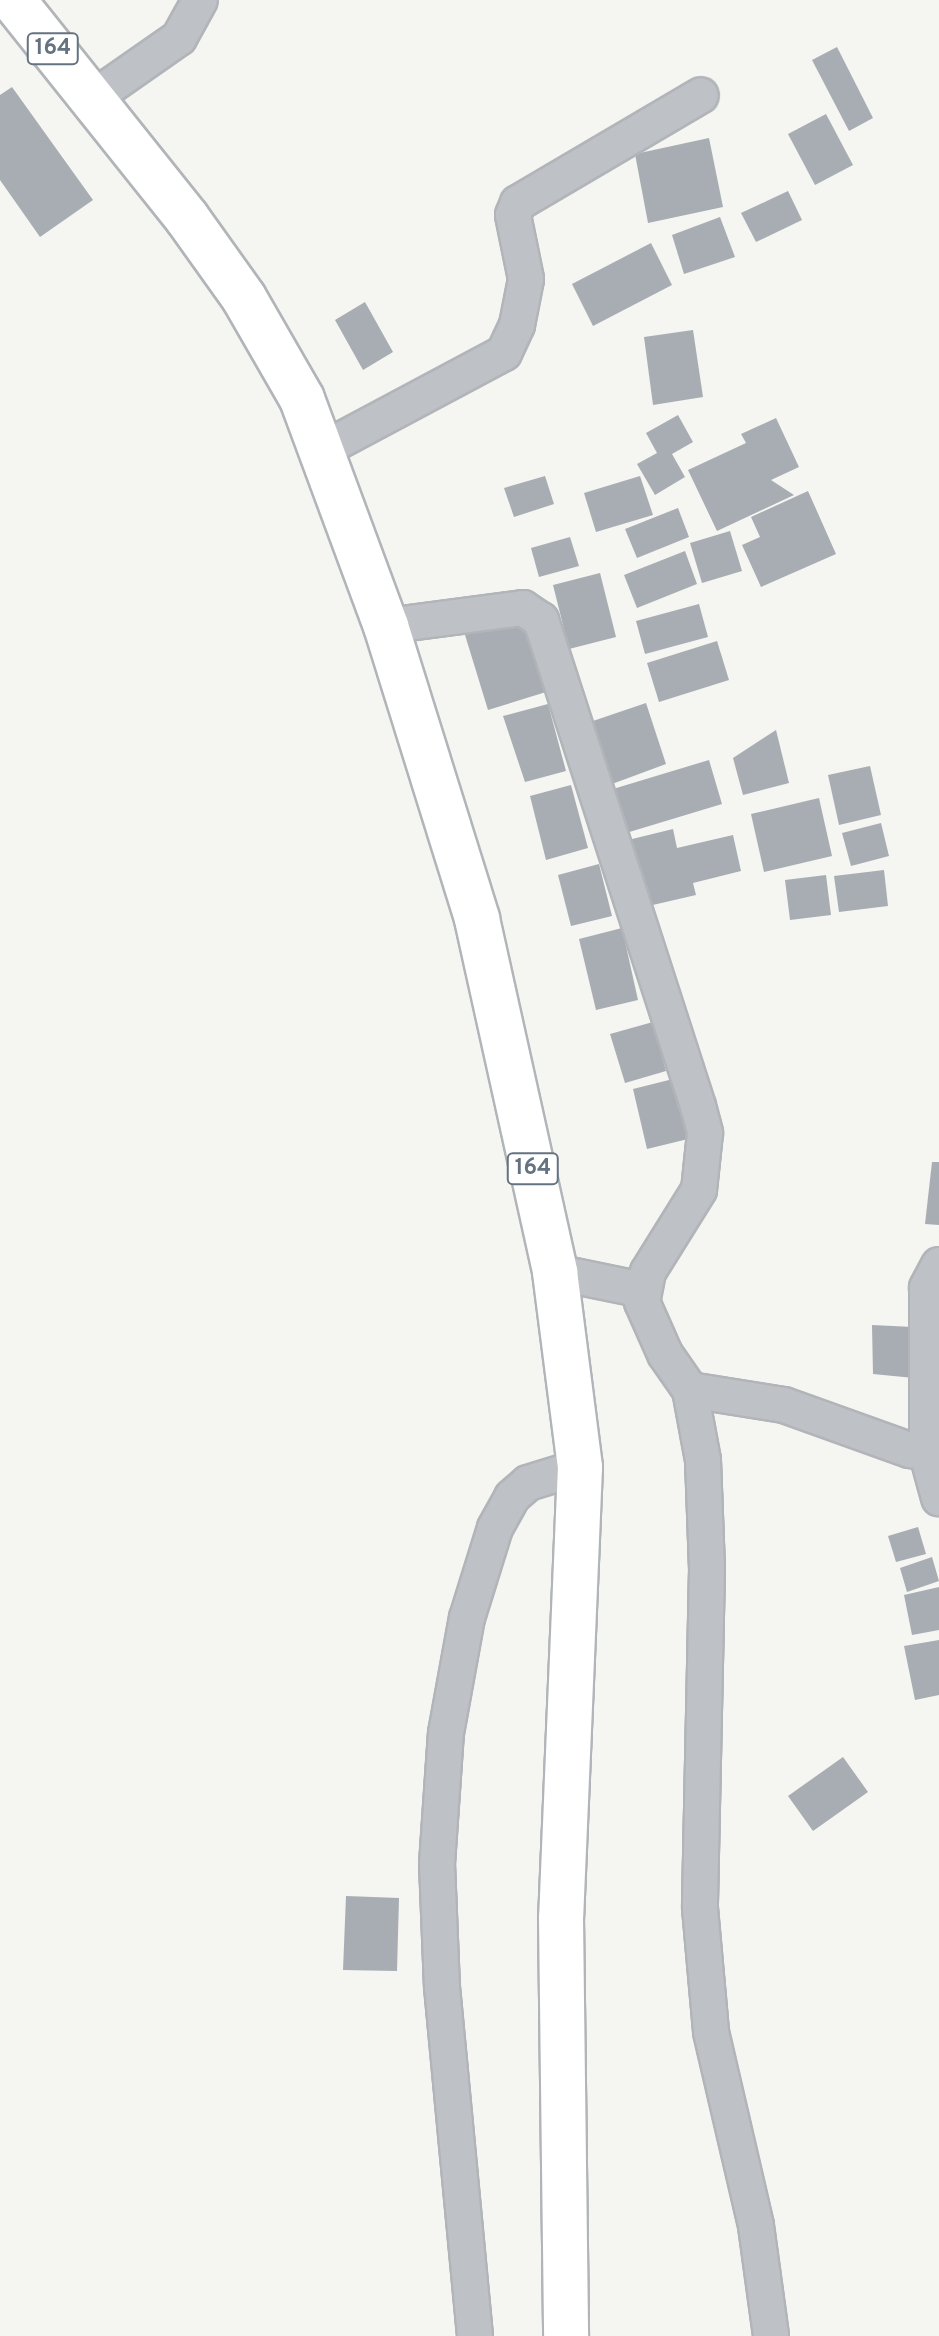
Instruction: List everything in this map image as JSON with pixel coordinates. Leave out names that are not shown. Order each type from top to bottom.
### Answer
[{"type":"main road","name":"164","points":[[13,0],[93,98],[244,298],[324,449],[386,626],[477,919],[555,1272],[580,1467],[561,1918],[566,2336]]},
{"type":"street","points":[[93,98],[179,38],[195,17],[200,0]]},
{"type":"street","points":[[324,449],[504,353],[517,325],[526,279],[513,215],[518,203],[701,95]]},
{"type":"street","points":[[386,626],[523,608],[536,614],[544,626],[705,1133],[699,1190],[656,1257],[643,1290],[652,1329],[690,1390],[706,1496],[699,1833],[705,1973],[719,2078],[756,2226],[771,2336]]},
{"type":"street","points":[[939,1265],[927,1283],[933,1454],[939,1498]]},
{"type":"street","points":[[555,1272],[643,1290]]},
{"type":"street","points":[[690,1390],[808,1412],[933,1454]]},
{"type":"street","points":[[475,2336],[442,1988],[437,1864],[446,1733],[467,1618],[495,1528],[512,1497],[528,1483],[580,1467]]},
{"type":"building","points":[[837,47],[873,118],[849,131],[812,60]]},
{"type":"building","points":[[12,87],[93,200],[40,237],[0,180],[0,95]]},
{"type":"building","points":[[826,114],[853,165],[815,185],[788,134]]},
{"type":"building","points":[[709,138],[723,207],[648,223],[635,154]]},
{"type":"building","points":[[788,191],[802,220],[756,242],[741,213]]},
{"type":"building","points":[[720,217],[735,257],[684,274],[672,235]]},
{"type":"building","points":[[651,243],[672,285],[593,326],[572,284]]},
{"type":"building","points":[[365,302],[393,352],[363,370],[335,320]]},
{"type":"building","points":[[693,330],[703,397],[653,405],[644,337]]},
{"type":"building","points":[[678,415],[693,442],[672,454],[685,477],[655,495],[637,464],[657,453],[646,433]]},
{"type":"building","points":[[776,418],[799,467],[771,480],[794,495],[717,531],[688,470],[746,443],[741,434]]},
{"type":"building","points":[[545,476],[554,504],[514,517],[504,488]]},
{"type":"building","points":[[640,476],[653,515],[596,532],[584,493]]},
{"type":"building","points":[[808,491],[836,554],[761,587],[742,545],[760,537],[751,517]]},
{"type":"building","points":[[678,508],[689,537],[637,558],[625,529]]},
{"type":"building","points":[[730,531],[742,571],[702,583],[690,543]]},
{"type":"building","points":[[570,537],[579,566],[539,577],[531,548]]},
{"type":"building","points":[[685,551],[697,584],[637,608],[624,575]]},
{"type":"building","points":[[600,573],[616,637],[569,649],[553,585]]},
{"type":"building","points":[[699,604],[708,637],[645,654],[636,621]]},
{"type":"building","points":[[522,617],[546,692],[488,710],[465,635]]},
{"type":"building","points":[[717,641],[729,680],[659,702],[647,663]]},
{"type":"building","points":[[646,703],[666,764],[612,784],[590,722]]},
{"type":"building","points":[[548,704],[566,771],[525,782],[503,716]]},
{"type":"building","points":[[776,730],[789,783],[743,795],[733,758]]},
{"type":"building","points":[[709,760],[722,804],[626,833],[613,789]]},
{"type":"building","points":[[870,766],[881,815],[839,825],[828,775]]},
{"type":"building","points":[[571,785],[588,848],[546,860],[530,796]]},
{"type":"building","points":[[819,798],[832,856],[764,872],[751,814]]},
{"type":"building","points":[[881,823],[889,856],[851,866],[842,833]]},
{"type":"building","points":[[673,829],[677,848],[733,835],[741,871],[693,883],[696,895],[644,907],[628,840]]},
{"type":"building","points":[[599,864],[612,916],[571,926],[558,875]]},
{"type":"building","points":[[884,870],[888,906],[839,912],[834,876]]},
{"type":"building","points":[[826,875],[831,915],[790,920],[785,880]]},
{"type":"building","points":[[622,928],[638,1000],[596,1010],[579,939]]},
{"type":"building","points":[[653,1022],[666,1071],[625,1083],[610,1034]]},
{"type":"building","points":[[673,1079],[688,1139],[647,1149],[633,1089]]},
{"type":"building","points":[[932,1162],[939,1162],[939,1225],[925,1224]]},
{"type":"building","points":[[872,1325],[913,1327],[914,1378],[873,1374]]},
{"type":"building","points":[[918,1527],[926,1554],[896,1562],[888,1536]]},
{"type":"building","points":[[932,1557],[939,1581],[907,1592],[900,1568]]},
{"type":"building","points":[[939,1587],[939,1630],[912,1635],[904,1595]]},
{"type":"building","points":[[939,1640],[939,1695],[915,1700],[904,1646]]},
{"type":"building","points":[[843,1757],[868,1792],[813,1831],[788,1796]]},
{"type":"building","points":[[346,1896],[399,1898],[397,1971],[343,1970]]}]
